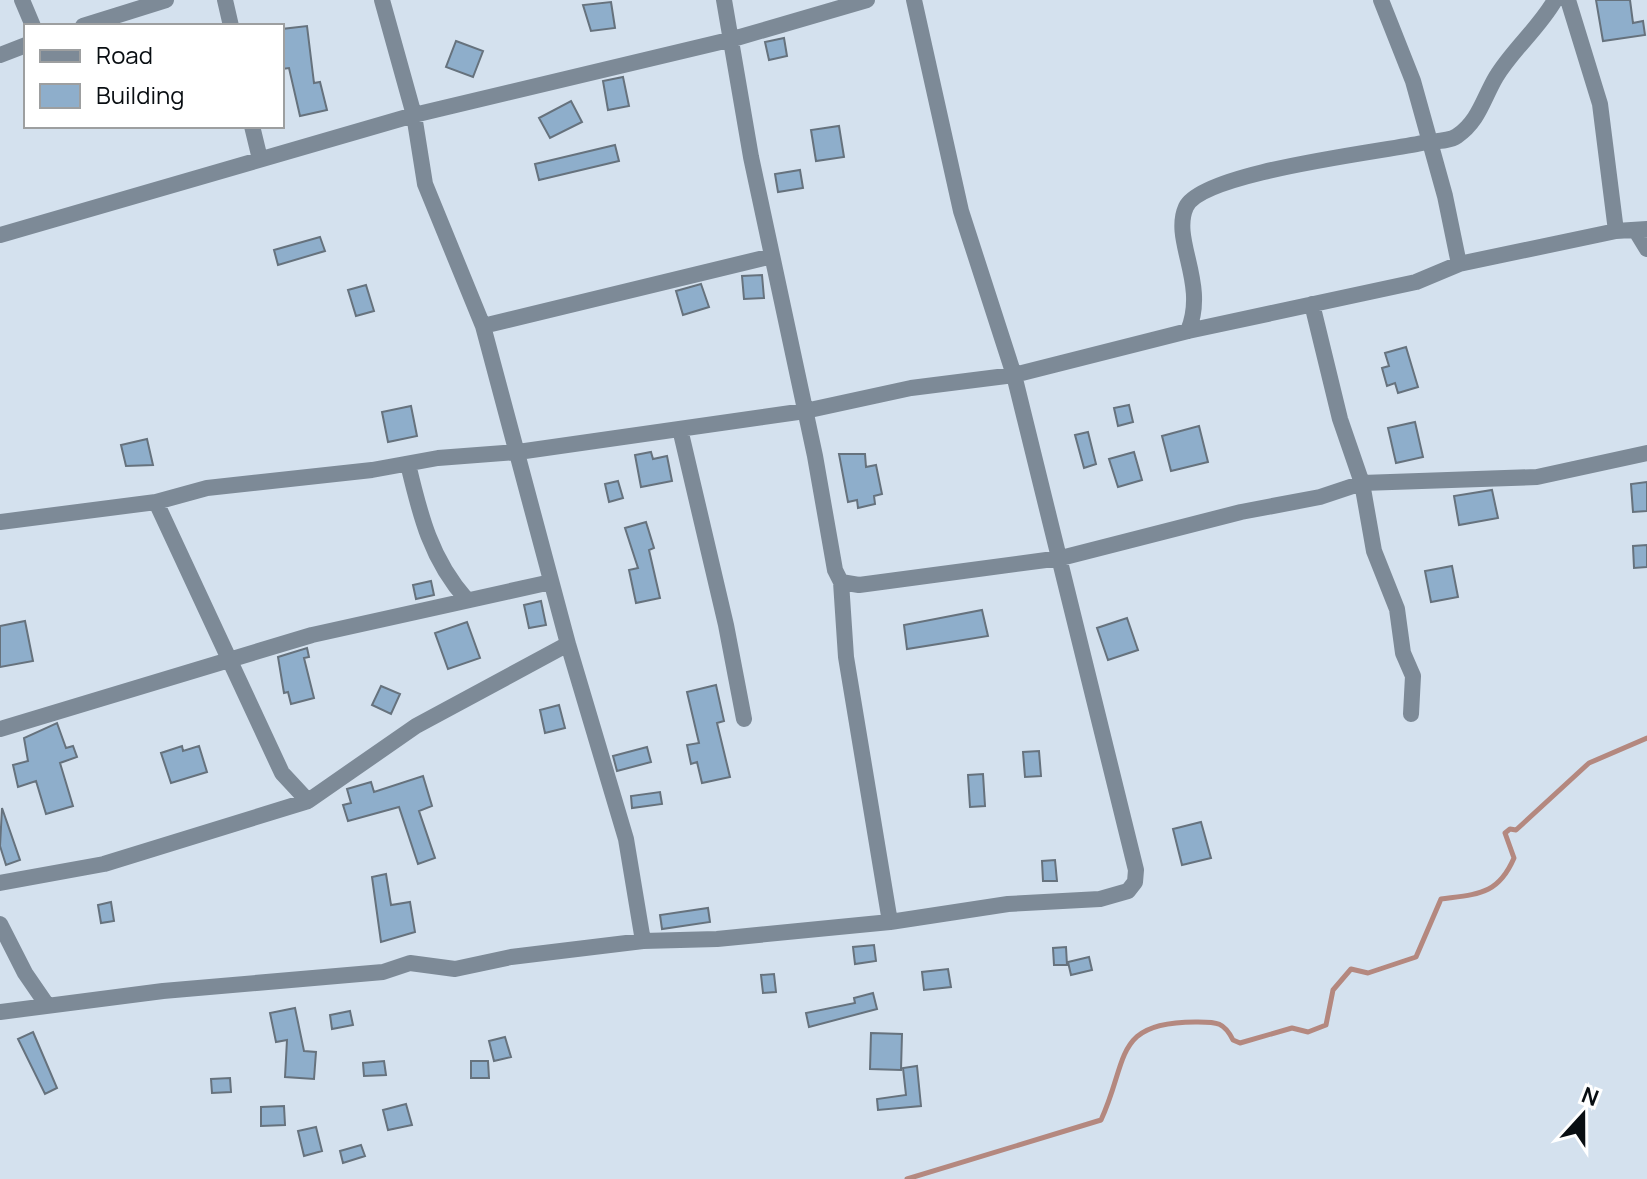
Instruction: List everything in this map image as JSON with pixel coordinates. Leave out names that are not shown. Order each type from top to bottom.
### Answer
[{"type":"street","points":[[22,0],[32,24]]},
{"type":"street","points":[[89,24],[166,0]]},
{"type":"street","points":[[225,0],[231,24]]},
{"type":"street","points":[[382,0],[414,115],[425,184],[483,326],[568,644],[626,839],[643,941]]},
{"type":"street","points":[[724,0],[751,157],[835,570],[841,582],[846,657],[890,922]]},
{"type":"street","points":[[0,235],[414,115],[733,39],[867,0]]},
{"type":"street","points":[[0,1012],[383,972],[410,963],[455,969],[511,957],[643,941],[717,939],[890,922],[1008,904],[1100,899],[1128,891],[1135,882],[1136,870],[1014,375],[961,211],[914,0]]},
{"type":"street","points":[[1381,0],[1413,81],[1459,264]]},
{"type":"street","points":[[1188,331],[1196,313],[1197,296],[1182,223],[1186,205],[1204,192],[1287,164],[1351,158],[1455,138],[1477,118],[1495,78],[1555,0]]},
{"type":"street","points":[[1568,0],[1600,104],[1616,231]]},
{"type":"street","points":[[0,55],[24,46]]},
{"type":"street","points":[[252,128],[260,159]]},
{"type":"street","points":[[0,522],[156,502],[207,488],[518,452],[805,411],[911,388],[1014,375],[1188,331],[1416,282],[1459,264],[1616,231],[1642,230],[1647,249]]},
{"type":"street","points":[[483,326],[772,256]]},
{"type":"street","points":[[1312,304],[1340,419],[1362,483],[1374,551],[1397,609],[1403,653],[1413,676],[1411,714]]},
{"type":"street","points":[[680,429],[726,625],[744,719]]},
{"type":"street","points":[[841,582],[859,585],[1061,558],[1241,512],[1320,497],[1362,483],[1537,477],[1647,453]]},
{"type":"street","points":[[408,464],[429,544],[446,576],[467,600]]},
{"type":"street","points":[[156,502],[233,661],[282,773],[308,801]]},
{"type":"street","points":[[0,729],[312,635],[551,582]]},
{"type":"street","points":[[0,883],[104,864],[308,801],[416,726],[568,644]]},
{"type":"street","points":[[0,924],[25,973],[47,1005]]},
{"type":"building","points":[[1596,0],[1630,0],[1633,23],[1643,21],[1645,35],[1603,41]]},
{"type":"building","points":[[611,2],[615,28],[591,31],[583,5]]},
{"type":"building","points":[[307,26],[314,83],[320,82],[327,110],[300,116],[289,68],[284,69],[284,29]]},
{"type":"building","points":[[784,38],[787,56],[769,60],[765,42]]},
{"type":"building","points":[[456,41],[483,51],[473,77],[446,67]]},
{"type":"building","points":[[623,77],[629,106],[608,110],[603,81]]},
{"type":"building","points":[[571,101],[582,122],[550,138],[539,118]]},
{"type":"building","points":[[839,126],[844,157],[816,161],[811,130]]},
{"type":"building","points":[[615,145],[619,161],[539,180],[535,164]]},
{"type":"building","points":[[800,170],[803,188],[778,192],[775,174]]},
{"type":"building","points":[[320,237],[325,251],[278,265],[274,250]]},
{"type":"building","points":[[762,275],[764,298],[744,299],[742,276]]},
{"type":"building","points":[[701,284],[709,307],[683,315],[676,291]]},
{"type":"building","points":[[366,285],[374,311],[356,316],[348,290]]},
{"type":"building","points":[[1406,347],[1418,387],[1398,393],[1395,383],[1387,386],[1382,368],[1389,366],[1385,353]]},
{"type":"building","points":[[1129,405],[1133,422],[1118,426],[1114,408]]},
{"type":"building","points":[[411,406],[417,436],[388,442],[382,412]]},
{"type":"building","points":[[1415,422],[1423,457],[1396,463],[1388,428]]},
{"type":"building","points":[[1199,426],[1208,462],[1171,471],[1162,436]]},
{"type":"building","points":[[1088,432],[1096,464],[1084,468],[1075,435]]},
{"type":"building","points":[[147,439],[153,465],[126,466],[121,445]]},
{"type":"building","points":[[651,452],[653,459],[667,456],[672,481],[641,487],[635,455]]},
{"type":"building","points":[[1134,452],[1142,480],[1118,487],[1109,459]]},
{"type":"building","points":[[839,454],[865,454],[866,467],[876,465],[882,494],[874,496],[875,504],[858,508],[857,500],[848,502]]},
{"type":"building","points":[[618,481],[623,498],[609,502],[605,484]]},
{"type":"building","points":[[1647,482],[1647,511],[1633,512],[1631,484]]},
{"type":"building","points":[[1492,490],[1498,518],[1459,525],[1454,496]]},
{"type":"building","points":[[646,522],[654,548],[649,550],[660,598],[636,603],[629,570],[638,568],[625,528]]},
{"type":"building","points":[[1647,545],[1647,567],[1634,568],[1633,546]]},
{"type":"building","points":[[1452,566],[1458,597],[1431,602],[1425,571]]},
{"type":"building","points":[[431,581],[434,595],[416,599],[413,585]]},
{"type":"building","points":[[541,601],[546,625],[529,628],[524,605]]},
{"type":"building","points":[[982,610],[988,636],[907,649],[904,625]]},
{"type":"building","points":[[1127,618],[1138,650],[1108,660],[1097,628]]},
{"type":"building","points":[[25,621],[33,661],[0,667],[0,626]]},
{"type":"building","points":[[467,622],[480,658],[448,669],[435,633]]},
{"type":"building","points":[[307,648],[309,657],[304,658],[314,698],[291,704],[288,692],[284,693],[278,657]]},
{"type":"building","points":[[716,685],[724,721],[717,723],[730,777],[702,783],[697,762],[691,764],[687,745],[699,743],[687,692]]},
{"type":"building","points":[[381,686],[400,694],[391,714],[372,705]]},
{"type":"building","points":[[559,705],[565,728],[545,733],[540,710]]},
{"type":"building","points":[[57,723],[66,748],[73,746],[77,757],[60,763],[73,806],[46,814],[36,781],[18,787],[13,765],[28,761],[24,738]]},
{"type":"building","points":[[182,746],[183,751],[199,746],[207,772],[171,783],[161,753]]},
{"type":"building","points":[[647,747],[651,762],[617,771],[613,756]]},
{"type":"building","points":[[1039,751],[1041,776],[1025,777],[1023,752]]},
{"type":"building","points":[[983,774],[985,806],[970,807],[968,775]]},
{"type":"building","points":[[423,776],[432,806],[419,811],[435,858],[418,864],[399,807],[348,821],[343,805],[351,803],[347,789],[371,782],[374,792]]},
{"type":"building","points":[[660,792],[662,804],[632,808],[631,796]]},
{"type":"building","points":[[2,808],[20,860],[6,865],[0,846]]},
{"type":"building","points":[[1201,822],[1211,858],[1182,865],[1173,829]]},
{"type":"building","points":[[1055,860],[1057,881],[1043,881],[1042,861]]},
{"type":"building","points":[[386,874],[391,905],[410,902],[415,932],[381,942],[372,877]]},
{"type":"building","points":[[111,902],[114,921],[101,923],[98,905]]},
{"type":"building","points":[[708,908],[710,922],[662,929],[660,915]]},
{"type":"building","points":[[874,945],[876,961],[855,964],[853,947]]},
{"type":"building","points":[[1066,947],[1067,965],[1054,965],[1053,948]]},
{"type":"building","points":[[1089,957],[1092,970],[1071,975],[1068,962]]},
{"type":"building","points":[[948,969],[951,987],[924,990],[922,972]]},
{"type":"building","points":[[774,974],[776,992],[763,993],[761,975]]},
{"type":"building","points":[[873,993],[877,1009],[809,1027],[806,1013],[855,1003],[854,998]]},
{"type":"building","points":[[295,1008],[304,1051],[316,1052],[314,1079],[285,1077],[287,1040],[276,1042],[270,1013]]},
{"type":"building","points":[[350,1011],[353,1025],[332,1029],[330,1015]]},
{"type":"building","points":[[33,1032],[57,1088],[45,1094],[18,1039]]},
{"type":"building","points":[[871,1033],[902,1034],[901,1070],[870,1069]]},
{"type":"building","points":[[505,1037],[511,1057],[494,1061],[489,1041]]},
{"type":"building","points":[[384,1061],[386,1075],[364,1076],[363,1063]]},
{"type":"building","points":[[471,1061],[488,1061],[489,1078],[471,1078]]},
{"type":"building","points":[[917,1066],[921,1106],[878,1110],[877,1099],[906,1095],[903,1068]]},
{"type":"building","points":[[230,1078],[231,1092],[212,1093],[211,1079]]},
{"type":"building","points":[[406,1104],[412,1125],[388,1130],[383,1110]]},
{"type":"building","points":[[284,1106],[285,1125],[261,1126],[261,1107]]},
{"type":"building","points":[[316,1127],[322,1151],[304,1156],[298,1131]]},
{"type":"building","points":[[361,1145],[365,1156],[343,1163],[340,1151]]},
{"type":"waterway","points":[[907,1179],[1101,1120],[1128,1048],[1150,1028],[1170,1023],[1215,1023],[1223,1026],[1233,1040],[1240,1043],[1292,1028],[1308,1032],[1326,1025],[1333,990],[1351,969],[1368,973],[1416,957],[1441,899],[1476,894],[1494,886],[1508,870],[1514,858],[1505,833],[1510,829],[1516,830],[1589,763],[1647,738]]}]
